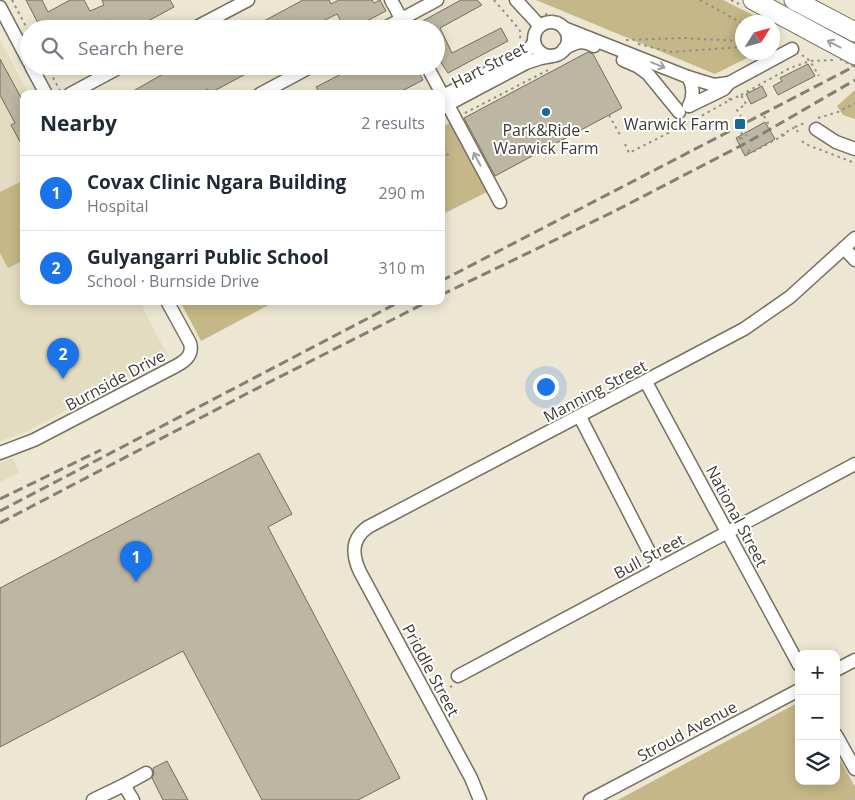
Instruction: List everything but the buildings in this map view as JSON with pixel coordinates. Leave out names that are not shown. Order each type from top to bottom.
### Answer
[{"type":"highway","points":[[753,0],[814,33],[847,57]]},
{"type":"highway","points":[[794,0],[855,32]]},
{"type":"street","points":[[207,20],[231,4],[248,0]]},
{"type":"street","points":[[391,0],[402,20]]},
{"type":"street","points":[[410,20],[437,0]]},
{"type":"street","points":[[516,0],[540,26]]},
{"type":"street","points":[[0,7],[20,45]]},
{"type":"street","points":[[684,109],[648,74],[637,66],[585,42],[572,44],[553,61],[538,50],[534,42],[534,33],[544,23],[555,22],[564,28],[688,77],[728,90]]},
{"type":"street","points":[[564,28],[568,39],[564,50]]},
{"type":"street","name":"Hart Street","points":[[445,100],[520,56],[534,42]]},
{"type":"street","points":[[684,109],[724,89],[728,90],[792,49]]},
{"type":"street","name":"Hart Street","points":[[445,100],[526,63],[541,58],[553,61]]},
{"type":"street","points":[[36,75],[44,90]]},
{"type":"street","points":[[77,90],[105,75]]},
{"type":"street","points":[[267,90],[295,75]]},
{"type":"street","points":[[431,75],[438,90]]},
{"type":"street","points":[[684,109],[692,100],[693,91],[688,77]]},
{"type":"street","points":[[445,105],[500,202]]},
{"type":"street","points":[[814,123],[836,142],[855,149]]},
{"type":"street","name":"Manning Street","points":[[356,562],[354,545],[362,532],[720,343],[770,313],[855,238]]},
{"type":"street","points":[[844,248],[855,260]]},
{"type":"street","name":"Burnside Drive","points":[[0,453],[34,440],[188,358],[191,348],[190,342],[170,305]]},
{"type":"street","name":"National Street","points":[[646,382],[795,658]]},
{"type":"street","points":[[580,417],[658,570]]},
{"type":"street","name":"Bull Street","points":[[458,676],[855,464]]},
{"type":"street","name":"Priddle Street","points":[[356,562],[479,797]]},
{"type":"street","points":[[840,668],[855,660]]},
{"type":"street","name":"Stroud Avenue","points":[[590,800],[795,692]]},
{"type":"street","points":[[839,740],[855,769]]},
{"type":"street","points":[[93,800],[146,774]]},
{"type":"street","points":[[124,785],[133,800]]},
{"type":"path","points":[[12,0],[23,20]]},
{"type":"path","points":[[494,0],[519,29],[521,38],[519,43],[514,46]]},
{"type":"path","points":[[700,0],[735,19]]},
{"type":"path","points":[[735,41],[683,38],[621,40],[672,52],[735,48]]},
{"type":"path","points":[[625,144],[629,153],[790,68],[810,61],[847,57],[855,67]]},
{"type":"path","points":[[461,115],[553,61]]},
{"type":"path","points":[[810,61],[819,76]]},
{"type":"path","points":[[52,75],[60,90]]},
{"type":"path","points":[[728,90],[730,100]]},
{"type":"path","points":[[741,116],[737,110],[746,104],[742,95]]},
{"type":"path","points":[[754,148],[747,153],[753,152],[784,136],[782,134],[795,127],[814,123],[855,103]]},
{"type":"path","points":[[734,110],[742,106]]},
{"type":"path","points":[[609,115],[620,134]]},
{"type":"path","points":[[764,116],[768,123],[766,124]]},
{"type":"path","points":[[694,120],[699,129]]},
{"type":"path","points":[[708,124],[712,131]]},
{"type":"path","points":[[795,127],[798,132]]},
{"type":"path","points":[[739,129],[743,136],[739,140],[747,135]]},
{"type":"path","points":[[802,141],[805,144],[855,163]]},
{"type":"path","points":[[445,150],[450,159]]},
{"type":"path","points":[[428,700],[459,682],[458,676]]},
{"type":"shaded area","points":[[536,0],[723,0],[753,15],[735,15],[735,60],[743,60],[715,74]]},
{"type":"shaded area","points":[[0,40],[27,90],[20,90],[20,305],[141,305],[168,356],[26,432],[0,441]]},
{"type":"shaded area","points":[[855,90],[855,119],[843,115],[837,106]]},
{"type":"shaded area","points":[[453,121],[489,191],[445,213],[445,126]]},
{"type":"shaded area","points":[[20,182],[20,262],[8,268],[0,253],[0,192]]},
{"type":"shaded area","points":[[182,305],[268,305],[201,341]]},
{"type":"shaded area","points":[[13,458],[19,473],[0,482],[0,463]]},
{"type":"shaded area","points":[[795,704],[795,785],[840,785],[840,759],[855,787],[855,800],[618,800]]},
{"type":"railway","points":[[445,279],[855,66]]},
{"type":"railway","points":[[445,293],[615,211],[748,142],[855,80]]},
{"type":"railway","points":[[0,511],[393,305]]},
{"type":"railway","points":[[0,523],[421,305]]},
{"type":"railway","points":[[0,499],[101,450]]},
{"type":"place","name":"Park&Ride - Warwick Farm","points":[[546,112]]},
{"type":"place","name":"Warwick Farm","points":[[740,124]]},
{"type":"place","name":"Gulyangarri Public School","points":[[63,379]]},
{"type":"place","name":"Covax Clinic Ngara Building","points":[[136,582]]}]
